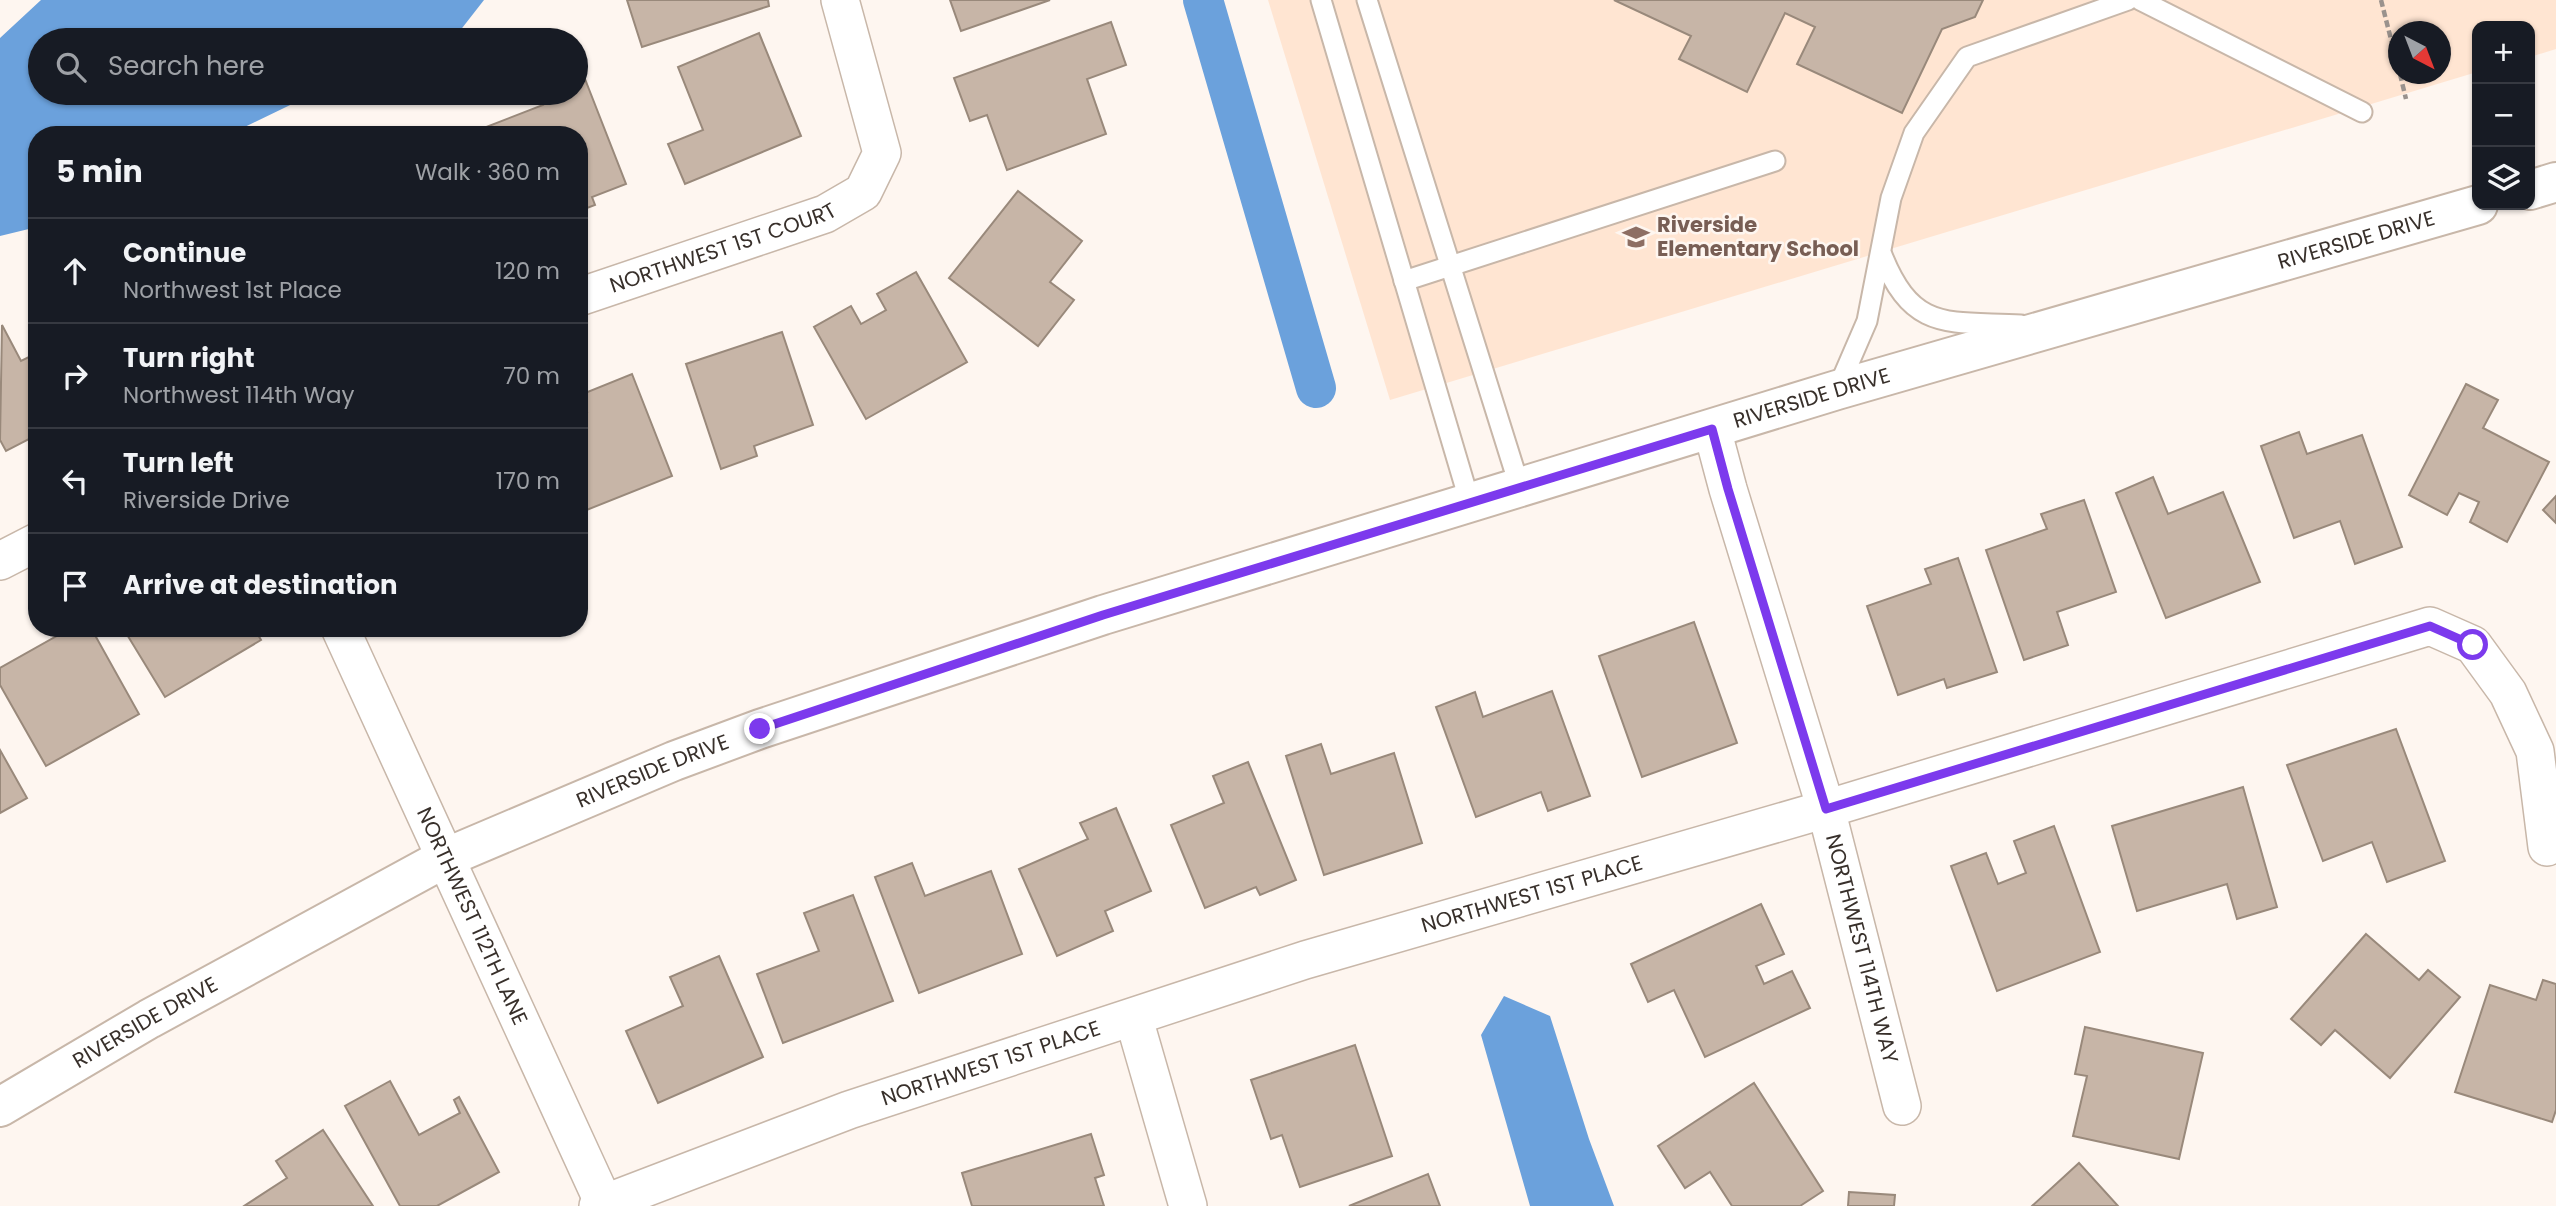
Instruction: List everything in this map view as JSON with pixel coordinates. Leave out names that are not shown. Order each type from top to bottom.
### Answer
[{"type":"street","name":"NORTHWEST 1ST COURT","points":[[588,294],[825,214],[863,192],[882,153],[840,0]]},
{"type":"street","points":[[2535,188],[2556,182]]},
{"type":"street","name":"RIVERSIDE DRIVE","points":[[0,1107],[149,1019],[445,858],[674,761],[760,729],[1103,615],[1837,390],[2472,207]]},
{"type":"street","name":"NORTHWEST 114TH WAY","points":[[1712,429],[1826,809],[1902,1106]]},
{"type":"street","points":[[0,561],[28,547]]},
{"type":"street","name":"NORTHWEST 1ST PLACE","points":[[603,1205],[849,1110],[1134,1019],[1305,960],[1826,809],[2430,626],[2473,645],[2508,693],[2535,751],[2547,847]]},
{"type":"street","name":"NORTHWEST 112TH LANE","points":[[345,637],[603,1205]]},
{"type":"street","points":[[1134,1019],[1188,1206]]},
{"type":"lane","points":[[1321,0],[1470,503]]},
{"type":"lane","points":[[1367,0],[1520,488]]},
{"type":"lane","points":[[1837,390],[1867,321],[1891,198],[1914,133],[1967,57],[2128,0]]},
{"type":"lane","points":[[2140,0],[2362,112]]},
{"type":"lane","points":[[1404,281],[1775,161]]},
{"type":"lane","points":[[1882,254],[1892,280],[1907,302],[1938,320],[2057,327]]},
{"type":"path","points":[[2381,0],[2388,26]]},
{"type":"path","points":[[2402,84],[2406,99]]},
{"type":"shaded area","name":"Riverside Elementary School","points":[[1268,0],[2556,0],[2556,49],[2535,55],[2535,21],[2472,21],[2472,74],[2451,80],[2451,21],[2388,21],[2388,84],[2437,84],[1390,400]]},
{"type":"water","points":[[41,0],[484,0],[462,28],[28,28],[28,105],[290,105],[247,126],[28,126],[28,229],[0,236],[0,38]]},
{"type":"water","points":[[1504,996],[1550,1016],[1589,1139],[1614,1206],[1530,1206],[1481,1035]]},
{"type":"building","points":[[627,0],[768,0],[769,6],[642,47]]},
{"type":"building","points":[[950,0],[1050,0],[961,31]]},
{"type":"building","points":[[1614,0],[1983,0],[1975,17],[1942,29],[1902,113],[1797,64],[1815,27],[1785,13],[1747,92],[1679,59],[1691,36]]},
{"type":"building","points":[[1111,22],[1126,65],[1087,79],[1106,134],[1007,170],[987,115],[970,121],[954,78]]},
{"type":"building","points":[[759,33],[801,136],[685,184],[668,144],[703,130],[678,67]]},
{"type":"building","points":[[588,87],[626,184],[592,197],[595,205],[588,208],[588,126],[489,126],[543,105],[588,105]]},
{"type":"building","points":[[1018,191],[1082,241],[1050,282],[1074,300],[1038,346],[949,278]]},
{"type":"building","points":[[916,272],[967,362],[866,419],[814,327],[851,306],[861,324],[886,310],[877,294]]},
{"type":"building","points":[[2,325],[21,361],[28,358],[28,440],[6,451],[0,440]]},
{"type":"building","points":[[782,332],[813,425],[754,446],[757,456],[721,469],[686,364]]},
{"type":"building","points":[[632,374],[672,476],[588,509],[588,392]]},
{"type":"building","points":[[2466,384],[2498,400],[2483,428],[2549,462],[2507,542],[2470,522],[2479,502],[2459,493],[2447,515],[2409,495]]},
{"type":"building","points":[[2299,432],[2307,454],[2362,435],[2402,547],[2355,564],[2340,521],[2294,538],[2261,446]]},
{"type":"building","points":[[2153,477],[2168,514],[2223,492],[2260,582],[2166,618],[2116,493]]},
{"type":"building","points":[[2556,496],[2556,523],[2543,510]]},
{"type":"building","points":[[2084,500],[2116,592],[2057,612],[2068,645],[2024,660],[1986,550],[2047,529],[2041,514]]},
{"type":"building","points":[[1958,558],[1997,672],[1947,688],[1944,679],[1898,695],[1867,606],[1931,584],[1925,569]]},
{"type":"building","points":[[1694,622],[1737,743],[1642,777],[1599,656]]},
{"type":"building","points":[[55,637],[96,637],[139,714],[46,766],[0,685],[0,668]]},
{"type":"building","points":[[128,637],[259,637],[261,640],[165,697]]},
{"type":"building","points":[[1552,691],[1590,796],[1548,811],[1541,792],[1476,817],[1436,707],[1475,692],[1483,717]]},
{"type":"building","points":[[2396,729],[2445,861],[2387,882],[2372,842],[2323,861],[2287,765]]},
{"type":"building","points":[[1321,744],[1331,774],[1394,753],[1422,843],[1324,875],[1286,756]]},
{"type":"building","points":[[0,750],[27,798],[0,813]]},
{"type":"building","points":[[1248,762],[1296,880],[1260,895],[1256,887],[1205,908],[1171,825],[1224,803],[1213,776]]},
{"type":"building","points":[[2243,787],[2277,907],[2237,919],[2227,884],[2137,911],[2112,826]]},
{"type":"building","points":[[1116,808],[1151,891],[1105,911],[1113,931],[1057,956],[1019,869],[1088,839],[1080,823]]},
{"type":"building","points":[[2054,826],[2100,952],[1997,991],[1951,866],[1986,853],[1998,884],[2026,873],[2014,841]]},
{"type":"building","points":[[912,863],[925,896],[991,871],[1022,954],[919,993],[875,877]]},
{"type":"building","points":[[853,895],[893,1001],[783,1043],[757,974],[819,951],[804,913]]},
{"type":"building","points":[[1761,904],[1784,954],[1756,966],[1764,984],[1792,971],[1810,1008],[1705,1057],[1674,990],[1648,1002],[1631,964]]},
{"type":"building","points":[[2366,934],[2419,980],[2428,970],[2460,997],[2390,1078],[2335,1030],[2321,1045],[2291,1019]]},
{"type":"building","points":[[719,956],[763,1057],[658,1103],[626,1031],[683,1006],[670,977]]},
{"type":"building","points":[[2543,980],[2556,984],[2556,1110],[2552,1122],[2455,1092],[2490,985],[2536,1000]]},
{"type":"building","points":[[2085,1027],[2203,1053],[2179,1159],[2073,1136],[2087,1076],[2075,1074]]},
{"type":"building","points":[[1355,1045],[1392,1156],[1300,1187],[1282,1135],[1271,1139],[1251,1080]]},
{"type":"building","points":[[390,1081],[419,1135],[460,1113],[454,1100],[459,1097],[499,1172],[437,1206],[400,1206],[345,1106]]},
{"type":"building","points":[[1754,1083],[1823,1191],[1800,1206],[1732,1206],[1710,1172],[1685,1188],[1658,1146]]},
{"type":"building","points":[[323,1130],[373,1206],[244,1206],[287,1178],[276,1161]]},
{"type":"building","points":[[1091,1134],[1104,1175],[1095,1178],[1104,1206],[972,1206],[962,1173]]},
{"type":"building","points":[[2079,1163],[2118,1206],[2032,1206]]},
{"type":"building","points":[[1428,1174],[1440,1206],[1349,1206]]},
{"type":"building","points":[[1849,1192],[1895,1195],[1894,1206],[1848,1206]]},
{"type":"waterway","points":[[1203,0],[1316,388]]},
{"type":"place","name":"Riverside Elementary School","points":[[1636,237]]},
{"type":"route","points":[[760,729],[1103,615],[1712,429],[1826,809],[2430,626],[2473,645]]}]
